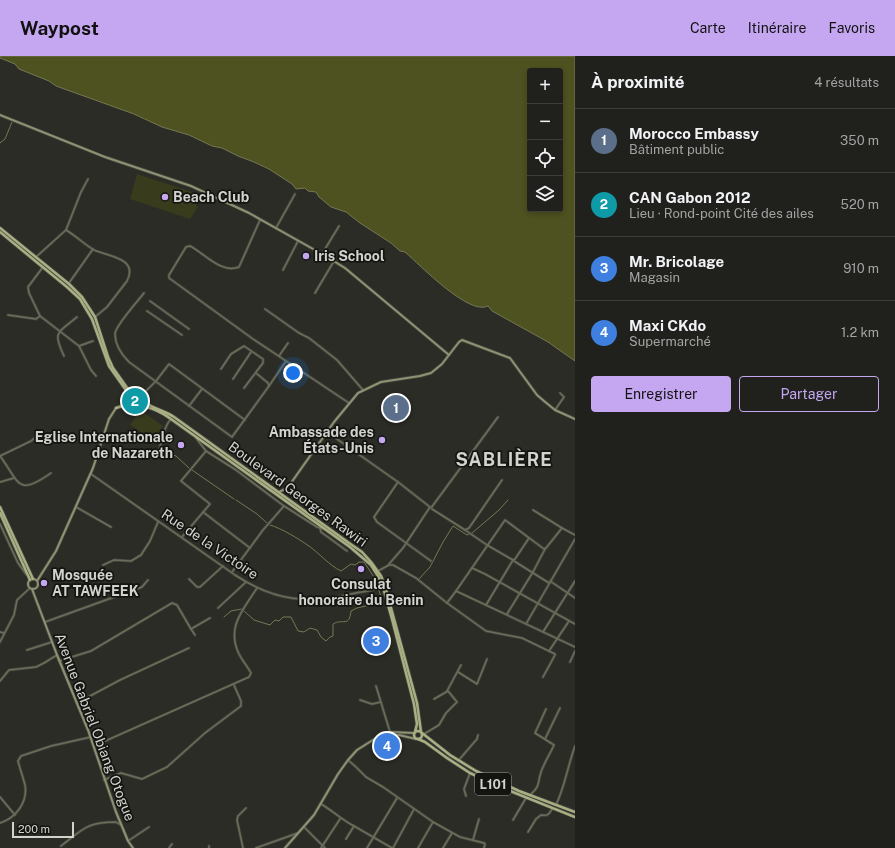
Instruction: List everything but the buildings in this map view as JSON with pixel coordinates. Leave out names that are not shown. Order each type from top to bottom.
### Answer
[{"type":"main road","points":[[0,115],[105,157],[191,186],[230,203],[261,219],[334,261],[358,279],[449,355]]},
{"type":"main road","points":[[0,228],[69,284],[82,297],[95,318],[112,366],[130,392],[141,398],[141,404],[138,406],[135,407],[125,405],[116,408]]},
{"type":"main road","points":[[0,232],[73,292],[87,309],[109,366],[130,399],[132,406]]},
{"type":"main road","points":[[278,492],[285,489],[358,393],[384,381],[428,374],[440,366],[462,340],[507,356],[512,360],[538,396],[555,410],[575,419]]},
{"type":"main road","points":[[32,580],[28,584],[31,588],[36,588],[38,586],[37,581],[56,551],[91,474],[109,418],[116,408],[136,395]]},
{"type":"main road","name":"Boulevard Georges Rawiri","points":[[141,398],[148,404],[172,416],[358,549],[369,559],[378,571],[387,591],[395,617],[417,703],[422,733]]},
{"type":"main road","name":"Boulevard Georges Rawiri","points":[[138,406],[146,407],[171,418],[364,558],[377,574],[380,588],[392,619],[414,704],[417,726],[415,732]]},
{"type":"main road","points":[[285,489],[284,494],[286,498]]},
{"type":"main road","points":[[0,508],[32,580]]},
{"type":"main road","points":[[0,513],[28,574],[32,580],[37,581]]},
{"type":"main road","name":"Avenue Gabriel Obiang Otogue","points":[[31,588],[59,661],[91,737],[104,780],[120,824],[128,842],[133,848]]},
{"type":"main road","points":[[285,848],[314,815],[338,774],[348,760],[361,747],[383,735],[390,732],[418,731],[422,733],[421,738],[417,739],[399,735],[383,735]]},
{"type":"main road","points":[[415,732],[414,736],[417,739]]},
{"type":"main road","name":"L101","points":[[422,733],[458,760],[486,776],[575,812]]},
{"type":"main road","name":"L101","points":[[417,739],[425,742],[470,773],[526,798],[575,817]]},
{"type":"street","points":[[36,257],[66,230],[81,192],[88,179]]},
{"type":"street","points":[[276,228],[294,194]]},
{"type":"street","points":[[261,219],[239,267],[233,268],[223,266],[190,246],[186,247],[169,277],[247,335],[349,403]]},
{"type":"street","points":[[322,254],[339,226]]},
{"type":"street","points":[[66,230],[93,249],[124,260],[127,266],[129,273],[128,278],[104,311],[95,318]]},
{"type":"street","points":[[283,270],[298,241]]},
{"type":"street","points":[[69,284],[93,249]]},
{"type":"street","points":[[315,293],[334,261]]},
{"type":"street","points":[[43,267],[32,281],[28,290],[40,316],[79,346],[91,370],[96,376]]},
{"type":"street","points":[[144,293],[118,326],[115,334],[120,352],[125,358],[232,437],[286,361]]},
{"type":"street","points":[[150,301],[189,329]]},
{"type":"street","points":[[265,309],[309,338],[337,360],[363,390]]},
{"type":"street","points":[[147,311],[182,335]]},
{"type":"street","points":[[8,315],[36,319],[40,316]]},
{"type":"street","points":[[64,356],[57,340],[57,336],[60,331],[77,317]]},
{"type":"street","points":[[79,346],[92,341]]},
{"type":"street","points":[[279,356],[288,343]]},
{"type":"street","points":[[220,369],[231,354],[244,346],[263,359],[264,362],[244,388]]},
{"type":"street","points":[[233,379],[251,352]]},
{"type":"street","points":[[141,398],[169,364],[245,420]]},
{"type":"street","points":[[256,373],[267,382],[269,386]]},
{"type":"street","points":[[189,406],[202,388]]},
{"type":"street","points":[[555,410],[564,397],[560,393]]},
{"type":"street","points":[[378,571],[388,565],[406,543],[498,417]]},
{"type":"street","points":[[157,454],[161,446],[166,427],[171,418]]},
{"type":"street","points":[[42,432],[31,442],[0,456],[14,478],[21,484],[31,485],[52,473]]},
{"type":"street","points":[[327,432],[398,482],[431,508],[487,545],[575,598]]},
{"type":"street","points":[[194,434],[206,451],[236,470],[284,506],[320,528],[326,529]]},
{"type":"street","points":[[182,538],[209,505],[209,503],[181,481],[206,451]]},
{"type":"street","name":"Rue de la Victoire","points":[[91,474],[232,573],[257,588],[288,598],[301,599],[329,598],[380,588]]},
{"type":"street","points":[[0,482],[14,478]]},
{"type":"street","points":[[465,530],[469,528],[502,480]]},
{"type":"street","points":[[398,482],[374,518],[377,522],[431,561]]},
{"type":"street","points":[[76,506],[111,527]]},
{"type":"street","points":[[232,573],[263,530],[284,506]]},
{"type":"street","points":[[533,510],[575,536]]},
{"type":"street","points":[[203,512],[250,548]]},
{"type":"street","points":[[447,603],[505,520],[545,549]]},
{"type":"street","points":[[103,565],[112,560],[129,562],[138,558],[147,546],[158,522]]},
{"type":"street","points":[[0,524],[18,563],[25,573],[28,574]]},
{"type":"street","points":[[320,528],[321,532],[348,550]]},
{"type":"street","points":[[507,614],[545,549],[562,528]]},
{"type":"street","points":[[486,605],[512,560],[515,559],[528,538]]},
{"type":"street","points":[[526,624],[575,539]]},
{"type":"street","points":[[388,565],[395,566],[410,574],[486,631],[522,638],[555,655],[543,677]]},
{"type":"street","points":[[189,579],[200,588],[223,566]]},
{"type":"street","points":[[472,568],[554,614],[575,624]]},
{"type":"street","points":[[45,622],[142,587],[148,580]]},
{"type":"street","points":[[543,632],[575,581]]},
{"type":"street","points":[[218,608],[246,582]]},
{"type":"street","points":[[0,642],[14,615],[17,600],[31,588]]},
{"type":"street","points":[[94,746],[234,685],[251,675],[237,648],[234,635],[234,625],[257,588]]},
{"type":"street","points":[[456,591],[575,647]]},
{"type":"street","points":[[59,661],[91,651],[172,603],[177,605],[195,635]]},
{"type":"street","points":[[191,629],[210,618]]},
{"type":"street","points":[[549,651],[569,621]]},
{"type":"street","points":[[0,632],[4,634]]},
{"type":"street","points":[[26,650],[52,642]]},
{"type":"street","points":[[77,703],[120,680],[189,648]]},
{"type":"street","points":[[570,662],[575,651]]},
{"type":"street","points":[[0,680],[9,670],[40,665],[57,655]]},
{"type":"street","points":[[458,672],[477,684],[487,659]]},
{"type":"street","points":[[434,699],[447,691],[461,665]]},
{"type":"street","points":[[104,780],[121,773],[142,779],[167,767],[205,733],[241,706],[241,702],[234,685]]},
{"type":"street","points":[[376,686],[390,732]]},
{"type":"street","points":[[422,733],[439,725],[446,712],[457,702],[447,691]]},
{"type":"street","points":[[360,700],[372,704],[381,702]]},
{"type":"street","points":[[545,739],[560,708]]},
{"type":"street","points":[[530,795],[537,789],[540,773],[554,745],[535,733],[546,709]]},
{"type":"street","points":[[458,760],[475,741],[478,735]]},
{"type":"street","points":[[0,823],[15,815],[21,808],[25,794],[25,785],[18,761],[21,756],[51,746],[91,737]]},
{"type":"street","points":[[556,805],[561,795],[569,762],[575,746]]},
{"type":"street","points":[[348,760],[366,777],[383,786],[433,822],[460,837],[484,843],[484,848]]},
{"type":"street","points":[[466,796],[464,789],[470,773]]},
{"type":"street","points":[[0,797],[15,815]]},
{"type":"street","points":[[367,848],[398,798]]},
{"type":"street","points":[[513,820],[526,798]]},
{"type":"street","points":[[321,804],[330,809],[340,819],[392,848],[414,809]]},
{"type":"street","points":[[243,848],[237,820],[238,816],[246,808]]},
{"type":"street","points":[[528,832],[538,816],[548,815],[552,809],[551,808]]},
{"type":"street","points":[[321,848],[340,819]]},
{"type":"street","points":[[473,840],[479,819]]},
{"type":"street","points":[[61,846],[83,829],[96,823],[116,822],[120,824]]},
{"type":"street","points":[[418,848],[433,822]]},
{"type":"street","points":[[346,839],[354,826]]},
{"type":"street","points":[[128,842],[149,827]]},
{"type":"street","points":[[304,827],[325,848]]},
{"type":"street","points":[[256,848],[298,833]]},
{"type":"street","points":[[443,848],[452,833]]},
{"type":"street","points":[[169,848],[172,844]]},
{"type":"shaded area","points":[[0,56],[575,56],[575,361],[548,342],[492,311],[488,306],[480,307],[469,304],[457,297],[405,252],[400,251],[391,243],[346,212],[331,207],[319,197],[316,192],[308,191],[305,188],[296,189],[292,184],[269,169],[254,162],[222,148],[212,146],[189,135],[162,127],[134,114],[56,86],[49,81],[19,69],[15,64],[0,58]]},
{"type":"shaded area","name":"Beach Club","points":[[137,174],[201,195],[196,206],[198,207],[190,219],[130,199]]},
{"type":"shaded area","points":[[140,410],[163,426],[153,440],[130,425]]},
{"type":"waterway","points":[[0,143],[5,139],[12,122]]},
{"type":"waterway","points":[[169,454],[176,456],[189,468]]},
{"type":"waterway","points":[[192,470],[234,499]]},
{"type":"waterway","points":[[236,500],[257,514],[267,523]]},
{"type":"waterway","points":[[419,579],[430,567],[453,526],[467,535],[472,533],[499,510],[508,500]]},
{"type":"waterway","points":[[244,611],[254,620],[270,625],[275,620],[279,621],[283,617],[291,617],[298,631],[304,632],[310,628],[317,630],[321,637],[326,641],[333,636],[333,624],[347,621],[351,611],[357,608],[383,602],[374,577],[364,562],[359,562],[355,565],[351,564],[341,571],[332,566],[304,543],[285,531],[270,525]]},
{"type":"waterway","points":[[224,617],[231,611],[242,609]]},
{"type":"place","name":"Beach Club","points":[[165,197]]},
{"type":"place","name":"Iris School","points":[[306,256]]},
{"type":"place","name":"CAN Gabon 2012","points":[[135,401]]},
{"type":"place","name":"Morocco Embassy","points":[[396,408]]},
{"type":"place","name":"Ambassade des États-Unis","points":[[382,440]]},
{"type":"place","name":"Eglise Internationale de Nazareth","points":[[181,445]]},
{"type":"place","name":"Consulat honoraire du Benin","points":[[361,569]]},
{"type":"place","name":"Mosquée AT TAWFEEK","points":[[44,583]]},
{"type":"place","name":"Mr. Bricolage","points":[[376,641]]},
{"type":"place","name":"Maxi CKdo","points":[[387,746]]},
{"type":"district","name":"SABLIÈRE","points":[[504,460]]}]
